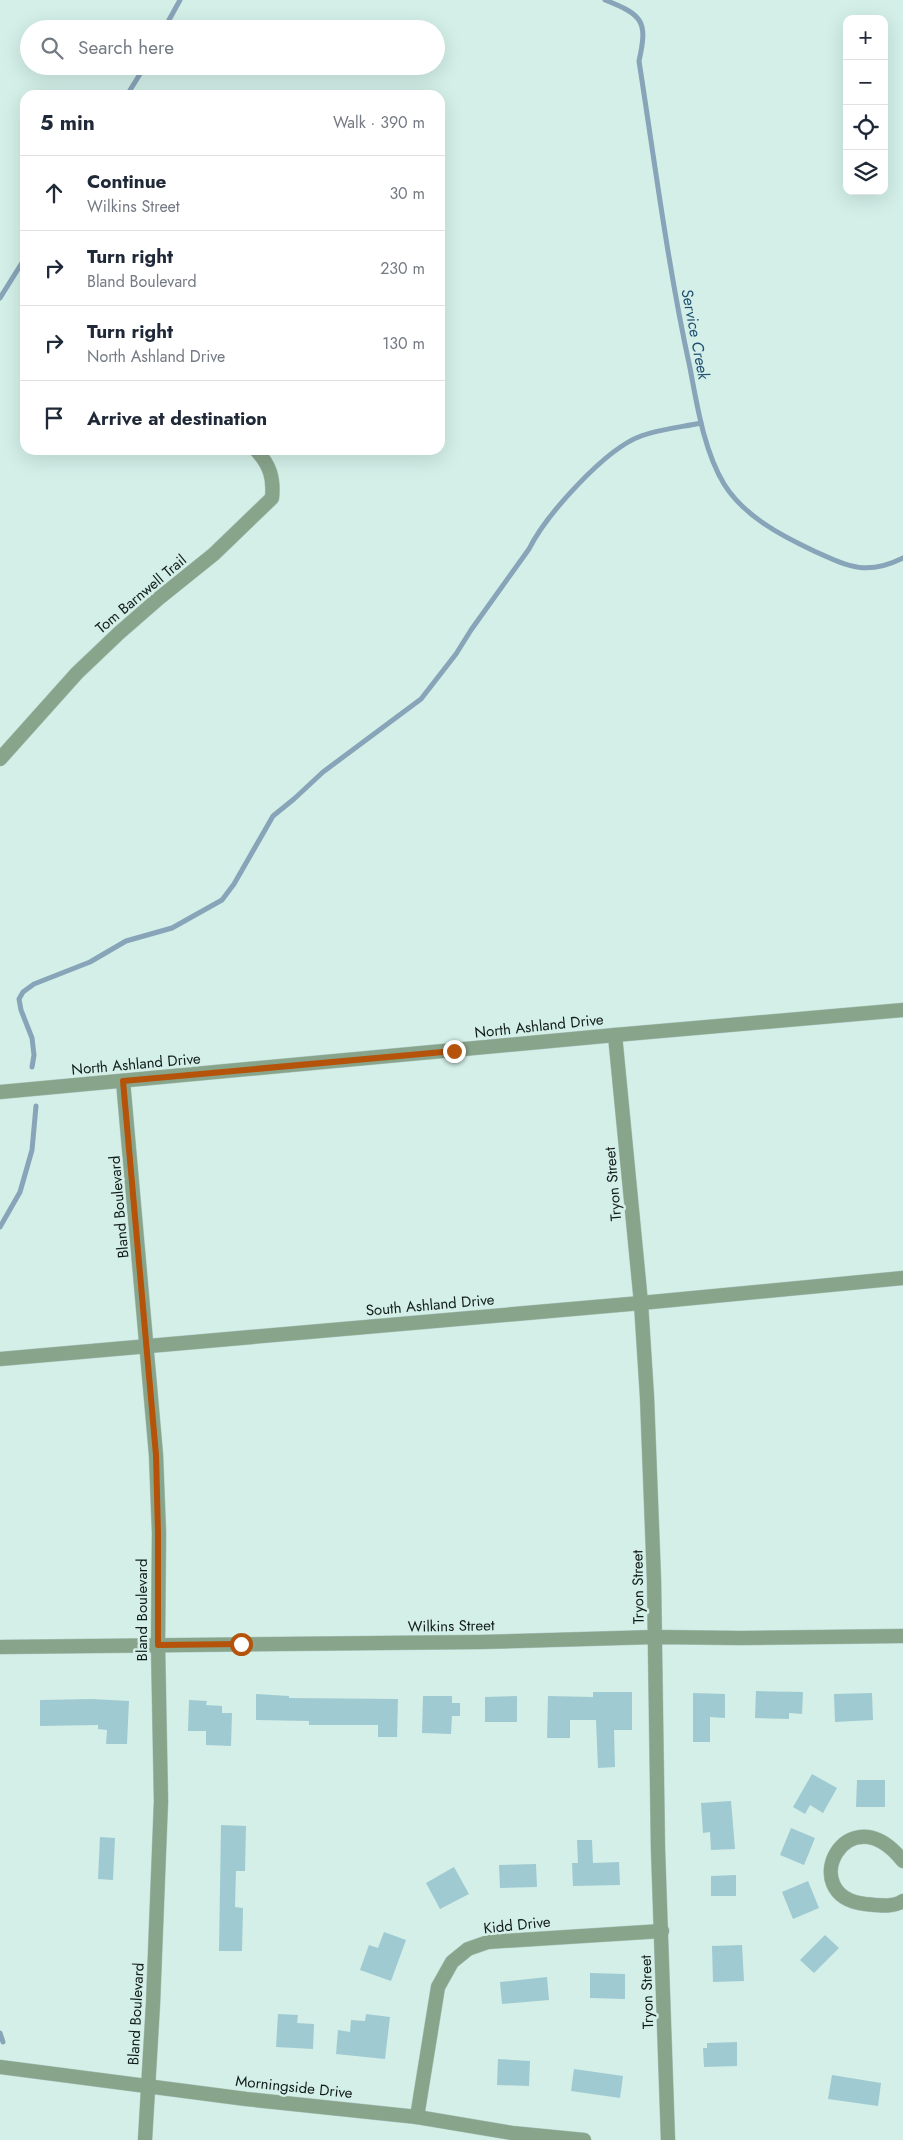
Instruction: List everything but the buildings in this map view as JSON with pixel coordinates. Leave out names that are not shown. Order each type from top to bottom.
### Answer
[{"type":"street","name":"Tom Barnwell Trail","points":[[0,759],[76,673],[158,599],[214,554],[272,498],[274,484],[271,471],[260,455]]},
{"type":"street","name":"North Ashland Drive","points":[[0,1092],[903,1010]]},
{"type":"street","name":"Tryon Street","points":[[615,1035],[641,1303],[647,1397],[655,1637],[658,1849],[668,2140]]},
{"type":"street","name":"Bland Boulevard","points":[[123,1081],[156,1455],[158,1533],[160,1801],[153,2004],[145,2140]]},
{"type":"street","name":"South Ashland Drive","points":[[0,1359],[903,1278]]},
{"type":"street","name":"Wilkins Street","points":[[0,1647],[481,1642],[655,1637],[903,1636]]},
{"type":"street","points":[[903,1861],[887,1844],[873,1837],[857,1837],[843,1844],[835,1853],[831,1864],[832,1881],[840,1894],[854,1902],[880,1906],[899,1904],[903,1901]]},
{"type":"street","name":"Kidd Drive","points":[[418,2117],[438,1987],[452,1962],[468,1949],[488,1942],[662,1931]]},
{"type":"street","name":"Morningside Drive","points":[[0,2067],[148,2087],[418,2117],[512,2133],[584,2140]]},
{"type":"waterway","name":"Service Creek","points":[[169,20],[180,0]]},
{"type":"waterway","name":"Service Creek","points":[[605,0],[635,15],[640,21],[642,28],[643,37],[639,61],[668,254],[699,412],[706,443],[717,471],[732,495],[752,515],[788,538],[814,551],[848,565],[868,568],[890,564],[903,558]]},
{"type":"waterway","name":"Service Creek","points":[[130,90],[139,75]]},
{"type":"waterway","name":"Service Creek","points":[[0,298],[20,266]]},
{"type":"waterway","points":[[32,1067],[34,1055],[32,1038],[21,1010],[19,999],[23,992],[34,984],[90,962],[126,941],[172,928],[222,900],[234,884],[273,816],[323,772],[421,699],[456,654],[549,519],[562,502],[594,469],[611,454],[641,436],[701,423]]},
{"type":"waterway","points":[[0,1227],[20,1192],[32,1150],[36,1106]]},
{"type":"waterway","points":[[0,2033],[3,2042]]},
{"type":"route","points":[[241,1644],[158,1645],[156,1455],[132,1165],[123,1081],[454,1051]]}]
